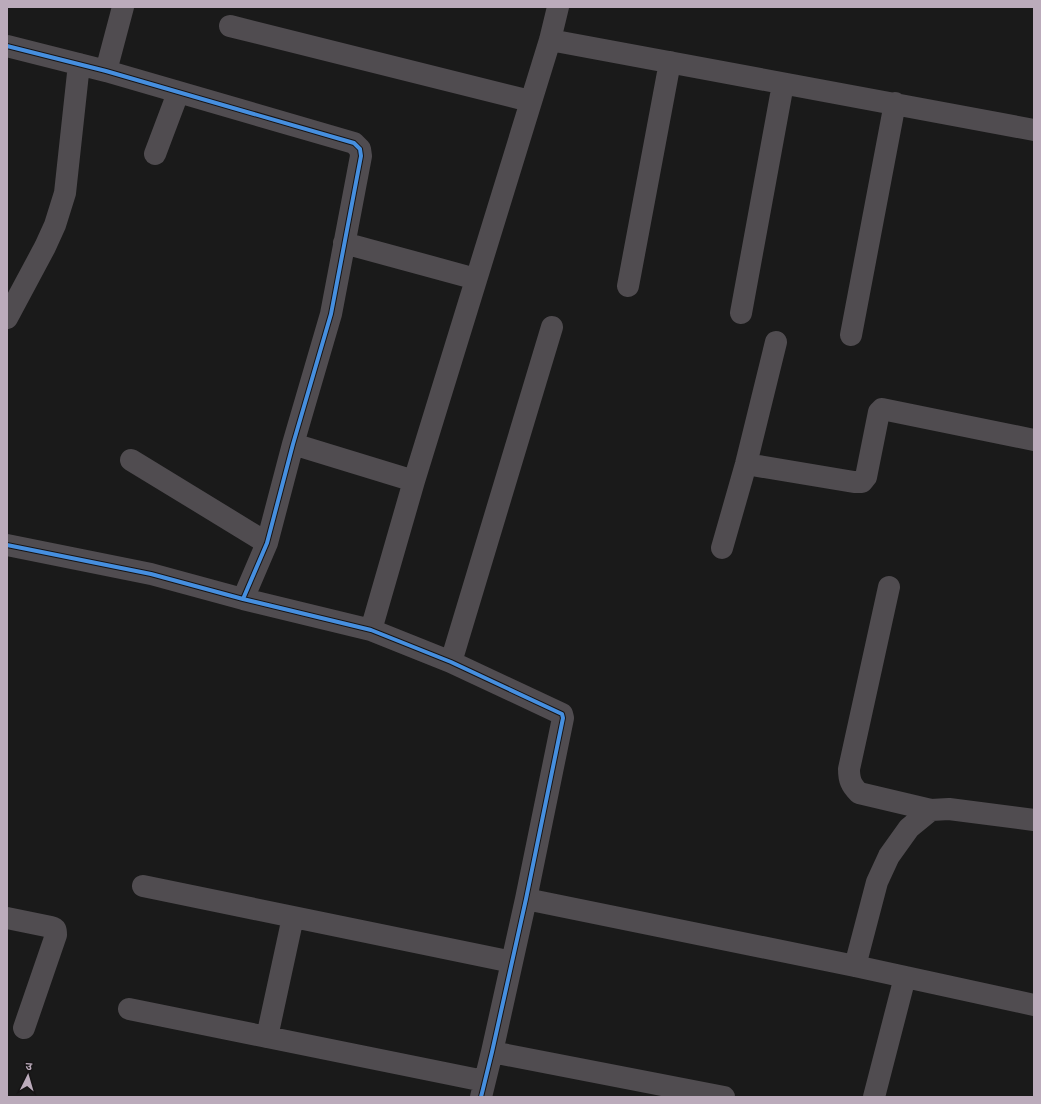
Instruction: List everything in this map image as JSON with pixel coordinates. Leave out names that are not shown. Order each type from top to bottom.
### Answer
[{"type":"street","points":[[106,71],[123,7]]},
{"type":"street","points":[[371,630],[414,481],[550,40],[558,7]]},
{"type":"street","points":[[230,26],[530,101]]},
{"type":"street","points":[[550,40],[1034,130]]},
{"type":"street","points":[[7,46],[106,71],[354,143],[360,149],[361,156],[331,314],[266,543],[243,599]]},
{"type":"street","points":[[628,286],[670,62]]},
{"type":"street","points":[[7,318],[45,247],[65,193],[79,64]]},
{"type":"street","points":[[741,314],[784,84]]},
{"type":"street","points":[[155,154],[178,93]]},
{"type":"street","points":[[851,335],[895,103]]},
{"type":"street","points":[[344,243],[476,279]]},
{"type":"street","points":[[451,662],[552,327]]},
{"type":"street","points":[[722,548],[746,464],[776,342]]},
{"type":"street","points":[[746,464],[854,482],[862,482],[866,477],[879,412],[882,410],[1034,440]]},
{"type":"street","points":[[293,444],[414,481]]},
{"type":"street","points":[[131,460],[266,543]]},
{"type":"street","points":[[7,545],[151,574],[243,599],[371,630],[451,662],[562,714],[563,718],[526,899],[492,1052],[482,1089],[267,1037],[129,1009]]},
{"type":"street","points":[[889,587],[849,769],[849,778],[852,786],[859,793],[931,810],[949,809],[1034,820]]},
{"type":"street","points":[[854,966],[877,882],[889,856],[909,828],[931,810]]},
{"type":"street","points":[[143,886],[512,962]]},
{"type":"street","points":[[526,899],[854,966],[1034,1005]]},
{"type":"street","points":[[7,918],[51,927],[56,930],[56,935],[24,1028]]},
{"type":"street","points":[[267,1037],[293,918]]},
{"type":"street","points":[[874,1097],[905,977]]},
{"type":"street","points":[[492,1052],[724,1097]]},
{"type":"cycle path","points":[[7,46],[106,71],[354,143],[360,149],[361,156],[331,314],[293,444],[267,543],[243,599]]},
{"type":"cycle path","points":[[7,545],[151,574],[243,599],[371,630],[451,662],[562,714],[563,718],[526,899],[481,1097]]}]
